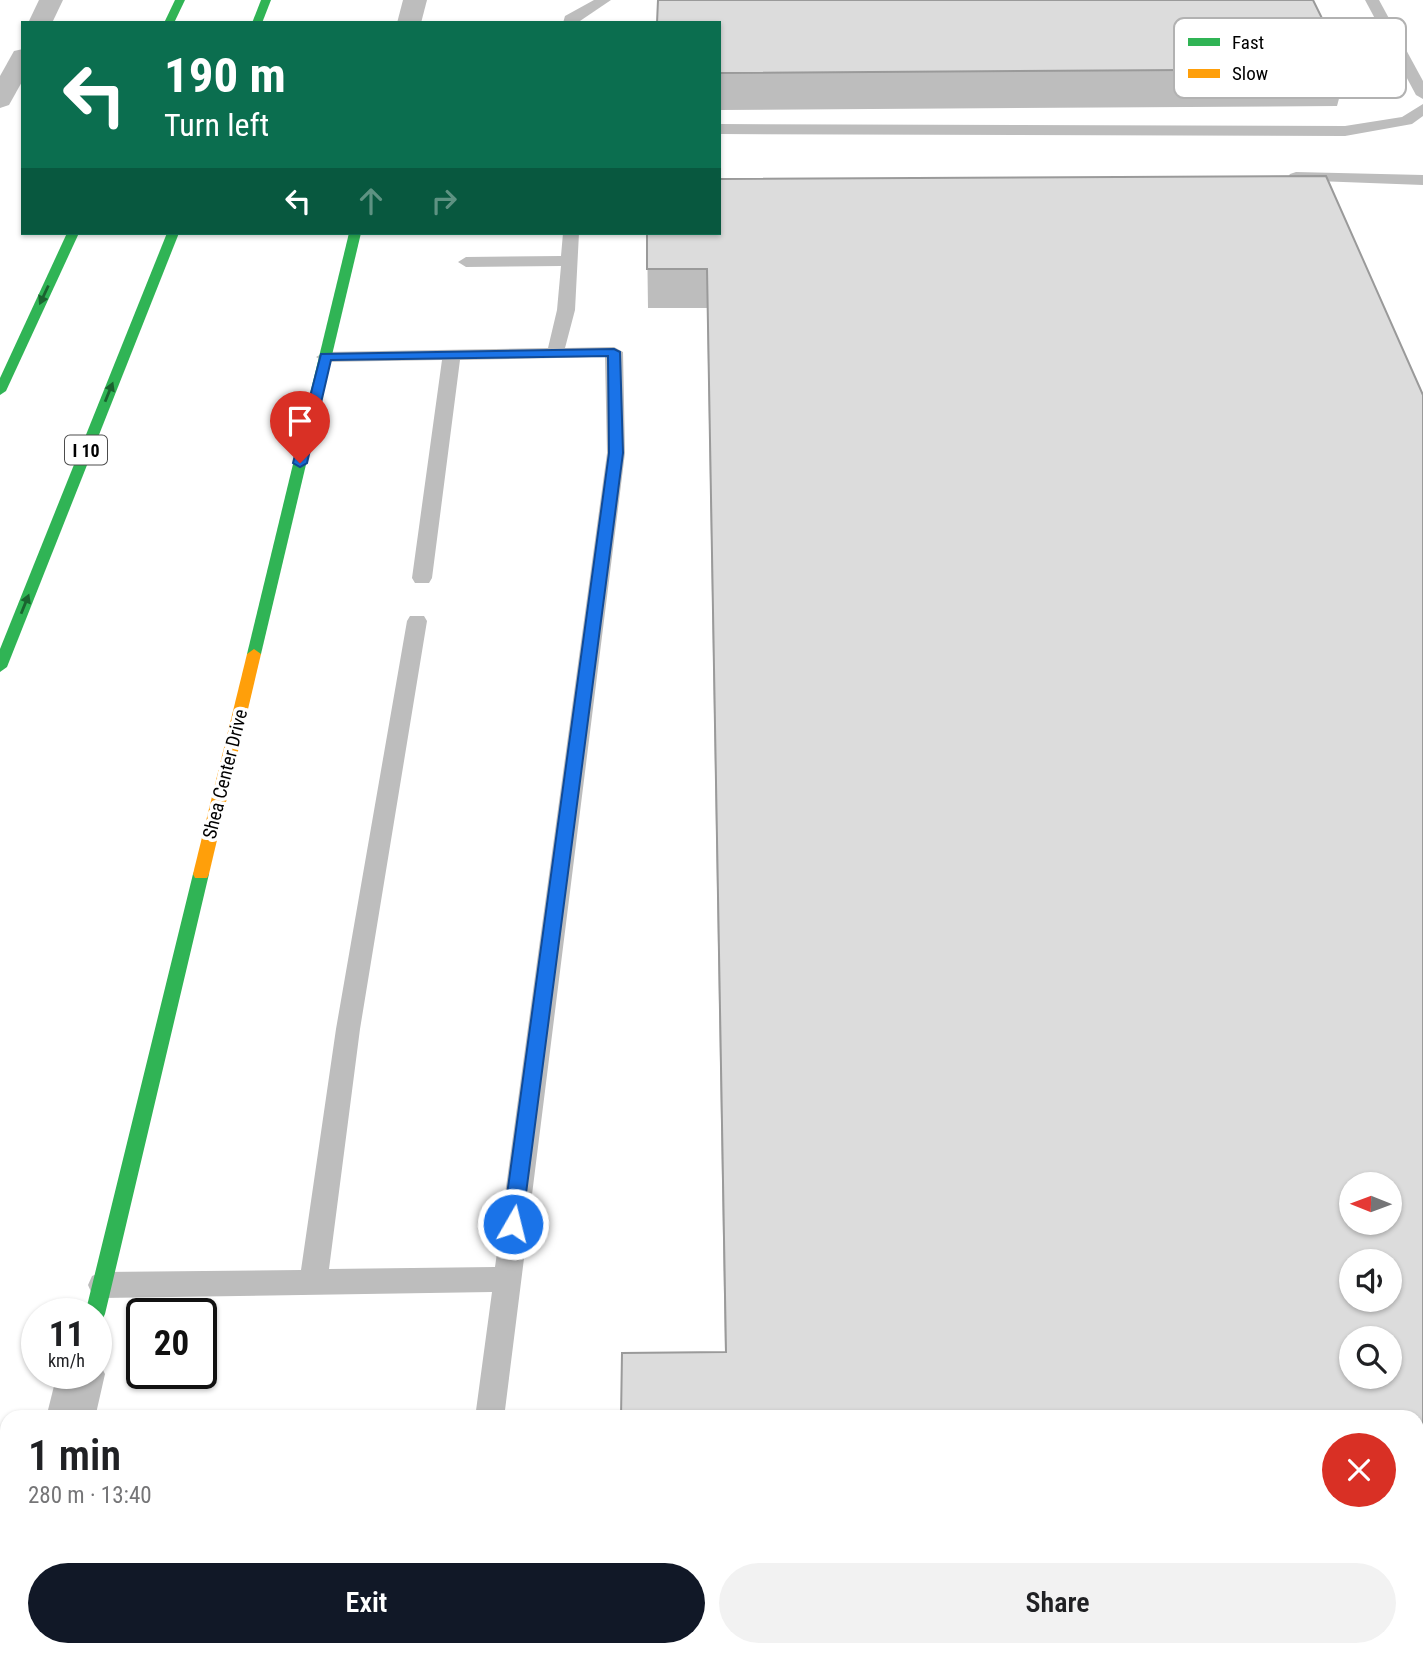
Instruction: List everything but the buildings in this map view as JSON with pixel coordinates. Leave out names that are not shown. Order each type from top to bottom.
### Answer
[{"type":"main road","points":[[170,21],[180,0]]},
{"type":"main road","points":[[258,21],[266,0]]},
{"type":"main road","points":[[0,391],[72,235]]},
{"type":"main road","name":"I 10","points":[[0,667],[172,235]]},
{"type":"main road","name":"Shea Center Drive","points":[[99,1298],[355,235]]},
{"type":"street","points":[[41,21],[51,0]]},
{"type":"street","points":[[410,21],[415,0]]},
{"type":"street","points":[[0,100],[21,59]]},
{"type":"street","points":[[72,1410],[77,1389]]},
{"type":"lane","points":[[570,21],[604,0]]},
{"type":"lane","points":[[1372,0],[1382,18]]},
{"type":"lane","points":[[1406,63],[1423,95]]},
{"type":"lane","points":[[721,129],[1345,131],[1408,121],[1423,108]]},
{"type":"lane","points":[[1284,177],[1423,180]]},
{"type":"lane","points":[[555,354],[566,310],[571,235]]},
{"type":"lane","points":[[466,262],[569,261]]},
{"type":"lane","points":[[326,357],[614,352],[616,453],[505,1279],[490,1410]]},
{"type":"lane","points":[[422,578],[452,355]]},
{"type":"lane","points":[[313,1283],[348,1029],[417,621]]},
{"type":"lane","points":[[102,1284],[505,1279]]},
{"type":"traffic: fast","points":[[170,21],[180,0]]},
{"type":"traffic: fast","points":[[258,21],[266,0]]},
{"type":"traffic: fast","points":[[0,391],[72,235]]},
{"type":"traffic: fast","points":[[0,667],[172,235]]},
{"type":"traffic: fast","points":[[254,654],[355,235]]},
{"type":"traffic: fast","points":[[99,1298],[201,874]]},
{"type":"traffic: slow","points":[[201,874],[254,654]]},
{"type":"route","points":[[300,463],[326,357],[614,352],[616,453],[513,1224]]}]
